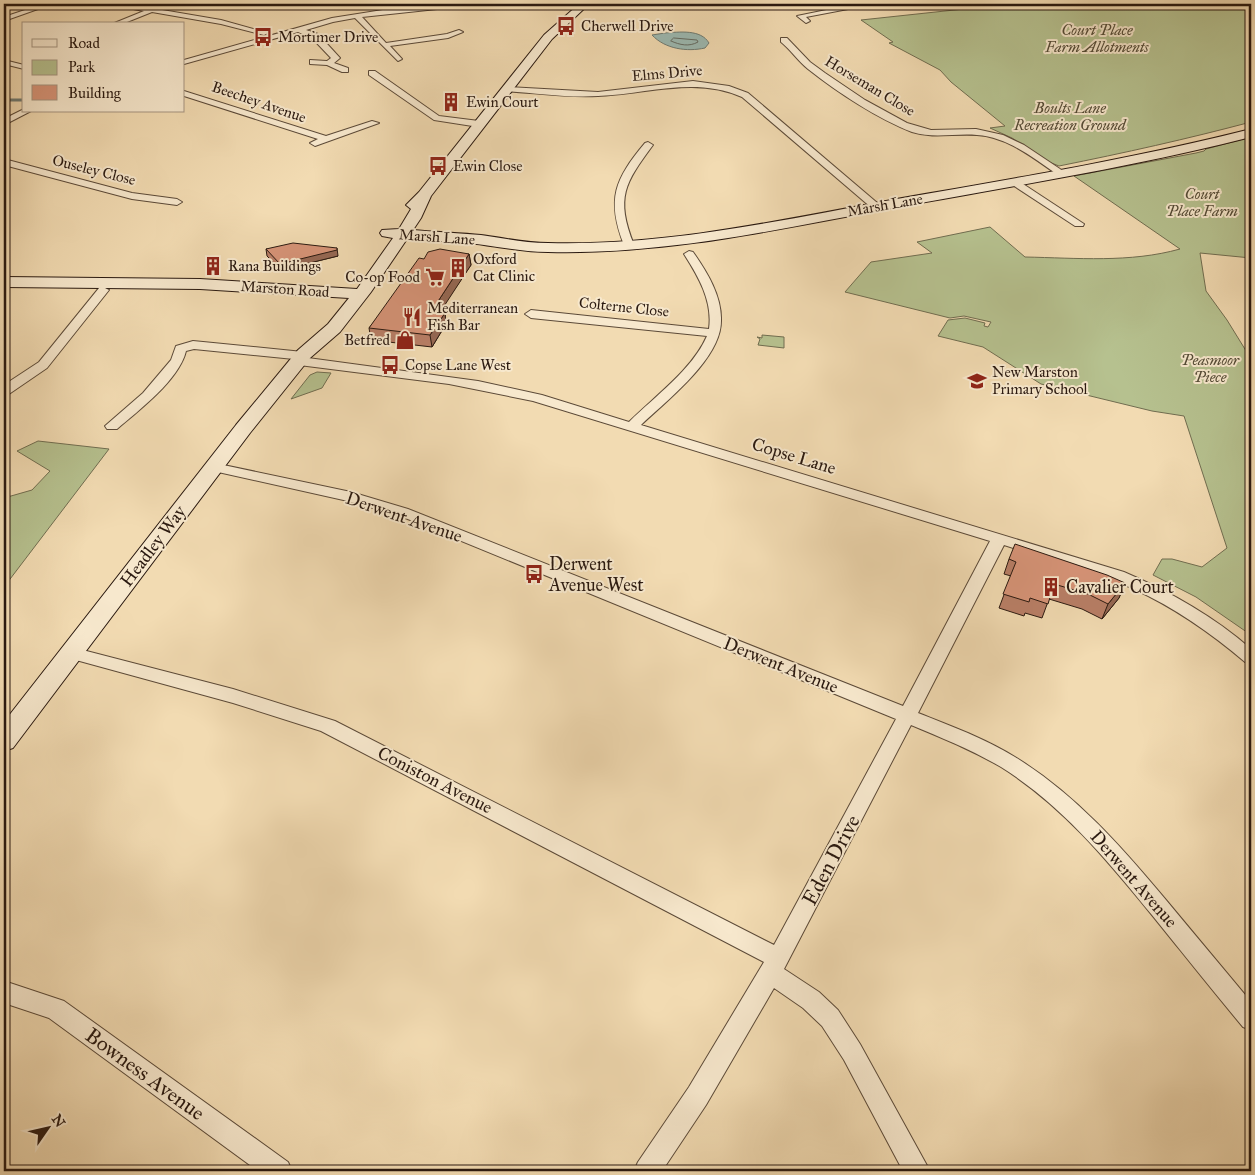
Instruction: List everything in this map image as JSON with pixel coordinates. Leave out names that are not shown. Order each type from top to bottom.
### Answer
[{"type":"main road","points":[[353,290],[397,234],[424,195],[548,37],[584,4]]},
{"type":"main road","name":"Marsh Lane","points":[[397,234],[448,241],[480,248],[516,246],[581,248],[727,235],[1189,149],[1251,133]]},
{"type":"main road","points":[[397,234],[400,216],[424,195]]},
{"type":"main road","name":"Marston Road","points":[[4,282],[70,286],[353,290]]},
{"type":"main road","name":"Marston Road","points":[[4,290],[70,286],[103,290],[204,288]]},
{"type":"main road","name":"Headley Way","points":[[4,740],[214,467],[302,357],[334,328],[353,290]]},
{"type":"street","points":[[4,19],[49,4]]},
{"type":"street","points":[[117,4],[221,22],[264,33]]},
{"type":"street","points":[[120,22],[170,4]]},
{"type":"street","points":[[185,57],[264,33],[329,19],[378,9],[432,4]]},
{"type":"street","points":[[185,62],[329,19],[465,4]]},
{"type":"street","points":[[806,21],[801,16],[846,8]]},
{"type":"street","points":[[357,16],[398,59]]},
{"type":"street","points":[[297,29],[315,36],[336,58],[328,63]]},
{"type":"street","points":[[385,45],[448,36],[459,32]]},
{"type":"street","name":"Horseman Close","points":[[784,40],[817,71],[869,104],[912,128],[934,134],[976,132],[1003,136],[1060,173]]},
{"type":"street","points":[[5,63],[22,58]]},
{"type":"street","points":[[313,62],[328,63],[345,70]]},
{"type":"street","points":[[5,63],[22,67]]},
{"type":"street","points":[[372,73],[437,118],[479,124]]},
{"type":"street","name":"Elms Drive","points":[[506,89],[598,94],[697,84],[732,88],[745,95],[877,207]]},
{"type":"street","name":"Beechey Avenue","points":[[185,93],[326,140]]},
{"type":"street","points":[[4,122],[24,112]]},
{"type":"street","name":"Beechey Avenue","points":[[308,145],[375,123]]},
{"type":"street","points":[[629,245],[618,205],[618,195],[624,178],[648,145]]},
{"type":"street","name":"Ouseley Close","points":[[4,162],[132,196],[177,202]]},
{"type":"street","points":[[1014,182],[1079,224]]},
{"type":"street","points":[[633,425],[690,368],[707,347],[714,333],[713,302],[708,288],[689,254]]},
{"type":"street","points":[[4,391],[52,356],[103,290]]},
{"type":"street","name":"Colterne Close","points":[[531,314],[714,333]]},
{"type":"street","name":"Copse Lane","points":[[112,426],[148,396],[177,361],[179,357],[178,351],[185,346],[193,345],[302,357],[479,384],[633,425],[1096,568],[1160,594],[1224,634],[1251,658]]},
{"type":"street","name":"Derwent Avenue","points":[[214,467],[351,497],[403,512],[979,746],[1009,763],[1061,801],[1087,826],[1126,868],[1251,1019]]},
{"type":"street","name":"Eden Drive","points":[[647,1171],[668,1142],[775,966],[908,716],[999,539]]},
{"type":"street","name":"Coniston Avenue","points":[[71,653],[242,698],[328,726],[775,966],[822,1009],[839,1030],[917,1171]]},
{"type":"street","name":"Bowness Avenue","points":[[4,992],[56,1010],[280,1171]]},
{"type":"green space","points":[[966,4],[1251,4],[1251,122],[1155,146],[1059,166],[1049,162],[1012,138],[990,128],[1005,126],[951,82],[940,70],[889,43],[893,42],[861,20],[973,8]]},
{"type":"green space","points":[[1251,137],[1251,258],[1200,253],[1206,291],[1248,354],[1251,354],[1251,635],[1196,597],[1153,575],[1162,559],[1172,559],[1202,567],[1227,548],[1184,416],[1152,411],[1041,384],[983,347],[938,336],[948,320],[965,318],[985,323],[984,326],[988,327],[991,322],[964,316],[950,318],[845,292],[871,262],[932,253],[917,242],[990,227],[1025,257],[1123,258],[1180,249],[1074,176],[1196,153]]},
{"type":"green space","points":[[762,335],[784,337],[784,348],[758,345],[760,339],[757,337],[762,338]]},
{"type":"green space","points":[[317,372],[331,373],[322,388],[291,399],[310,375]]},
{"type":"green space","points":[[38,441],[109,449],[4,587],[4,498],[32,490],[50,471],[17,451]]},
{"type":"water","points":[[695,33],[701,35],[709,43],[705,48],[691,50],[663,44],[652,35]]},
{"type":"building","points":[[293,243],[337,248],[337,250],[280,264],[266,249]]},
{"type":"building","points":[[440,249],[469,254],[431,312],[445,313],[430,335],[369,328],[419,258],[424,259],[428,252]]},
{"type":"building","points":[[1015,544],[1107,575],[1125,583],[1108,604],[1088,594],[1054,584],[1048,604],[1030,598],[1029,602],[1003,594],[1016,562],[1009,559]]},
{"type":"waterway","points":[[4,100],[22,100]]},
{"type":"place","name":"Cherwell Drive","points":[[566,26]]},
{"type":"place","name":"Mortimer Drive","points":[[263,37]]},
{"type":"place","name":"Ewin Court","points":[[451,102]]},
{"type":"place","name":"Ewin Close","points":[[438,166]]},
{"type":"place","name":"Rana Buildings","points":[[213,266]]},
{"type":"place","name":"Oxford Cat Clinic","points":[[458,268]]},
{"type":"place","name":"Co-op Food","points":[[435,277]]},
{"type":"place","name":"Mediterranean Fish Bar","points":[[412,317]]},
{"type":"place","name":"Betfred","points":[[405,340]]},
{"type":"place","name":"Copse Lane West","points":[[390,365]]},
{"type":"place","name":"New Marston Primary School","points":[[977,381]]},
{"type":"place","name":"Derwent Avenue West","points":[[534,574]]},
{"type":"place","name":"Cavalier Court","points":[[1051,587]]},
{"type":"park label","name":"Court Place Farm Allotments","points":[[1097,38]]},
{"type":"park label","name":"Boults Lane Recreation Ground","points":[[1070,116]]},
{"type":"park label","name":"Court Place Farm","points":[[1202,202]]},
{"type":"park label","name":"Peasmoor Piece","points":[[1210,368]]}]
